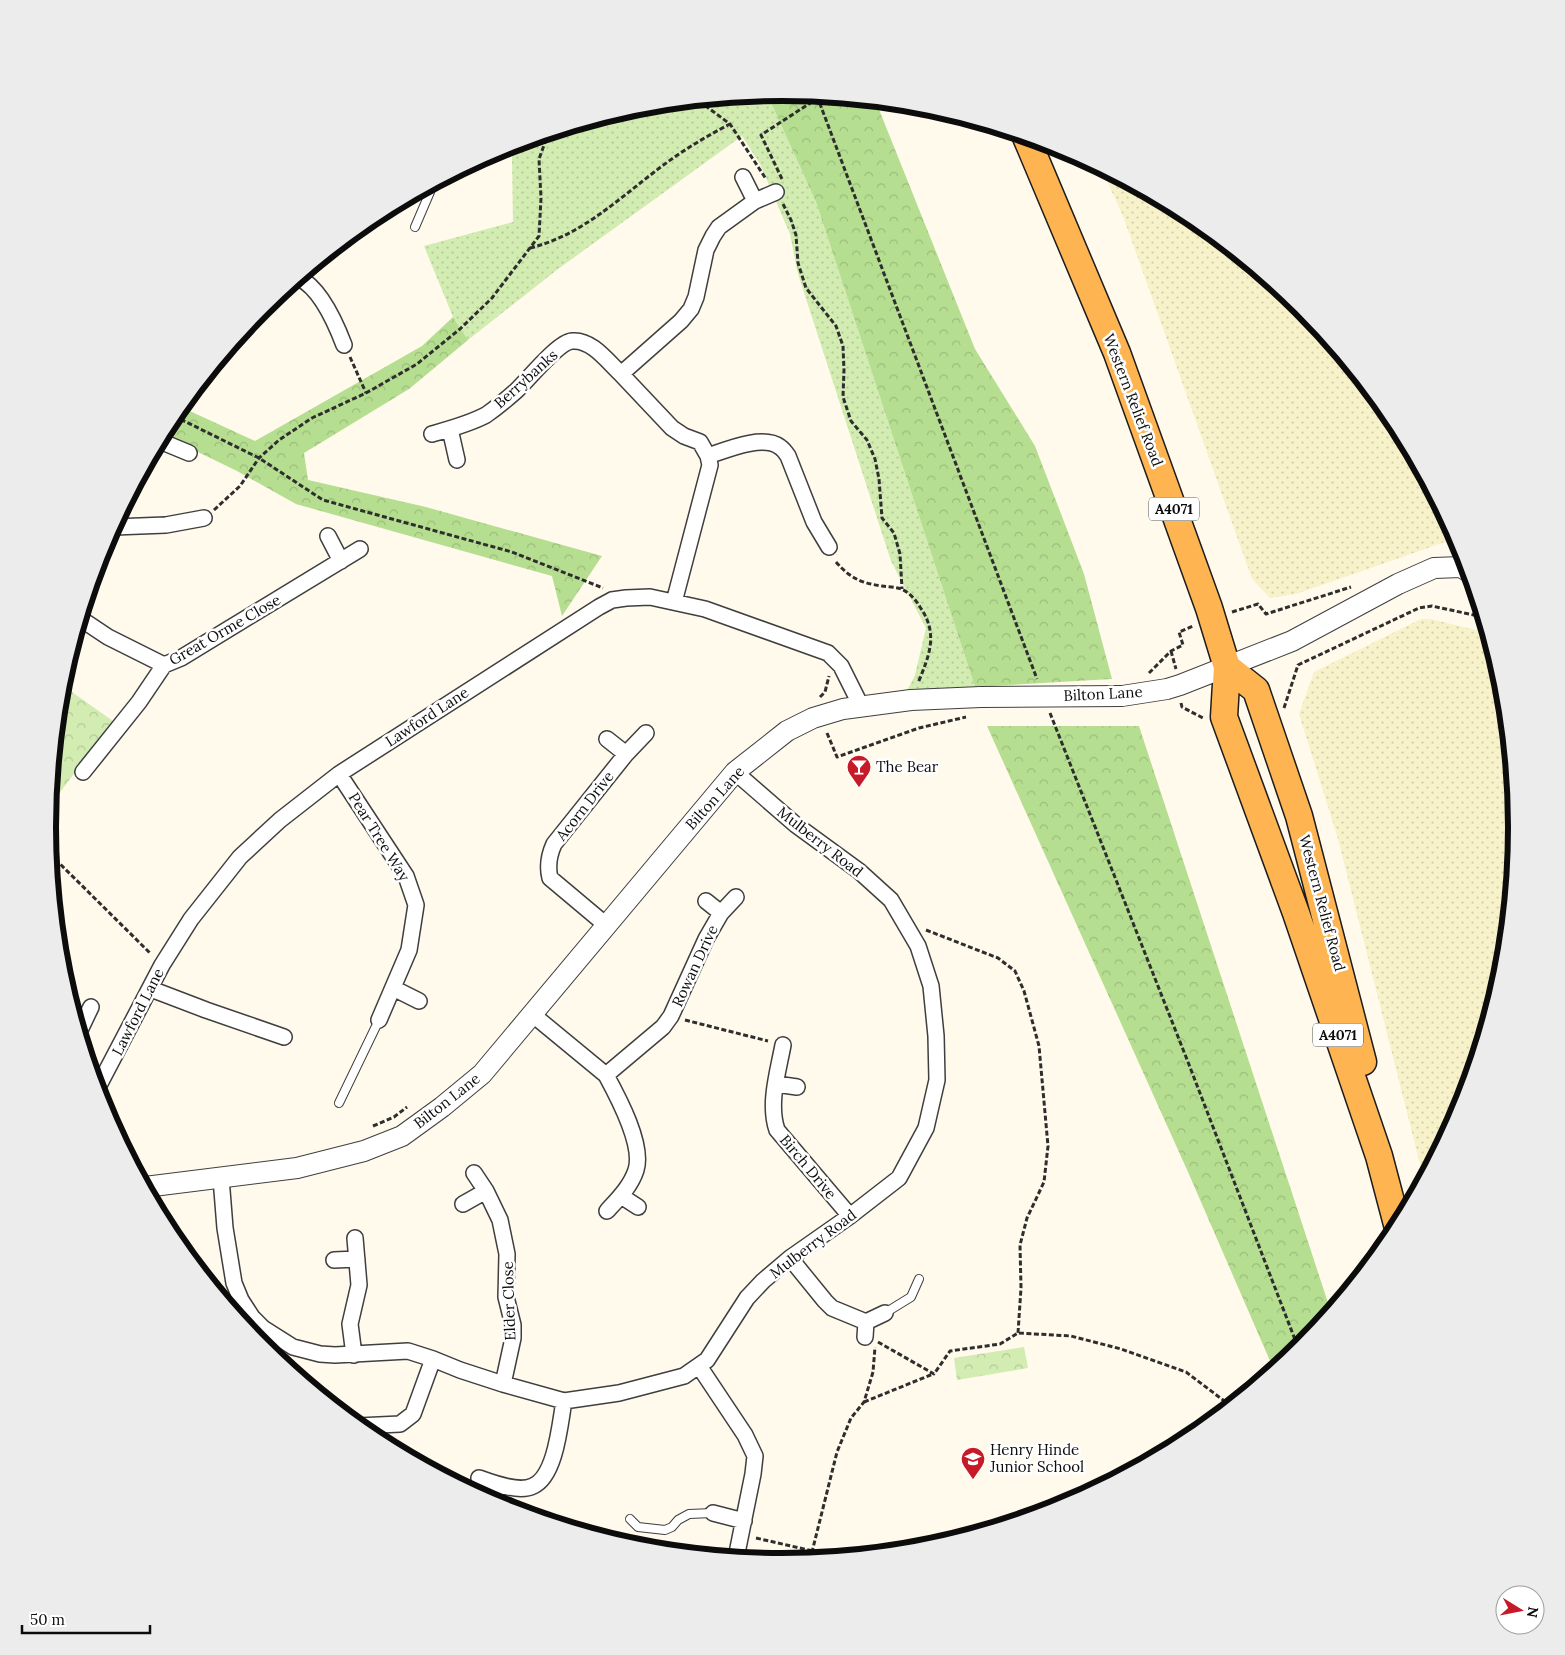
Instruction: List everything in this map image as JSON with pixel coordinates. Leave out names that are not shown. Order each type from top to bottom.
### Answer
[{"type":"highway","name":"Western Relief Road","points":[[1029,145],[1117,353],[1212,618],[1227,667],[1224,717],[1296,913],[1380,1156],[1395,1216]]},
{"type":"highway","name":"Western Relief Road","points":[[1227,667],[1256,690],[1299,816],[1338,959],[1372,1098],[1380,1156]]},
{"type":"street","points":[[743,177],[755,201]]},
{"type":"street","points":[[621,374],[681,321],[691,309],[696,297],[706,250],[719,228],[755,201],[776,192]]},
{"type":"street","points":[[305,280],[319,296],[344,345]]},
{"type":"street","name":"Berrybanks","points":[[432,434],[485,415],[516,391],[555,351],[570,341],[583,341],[621,374],[672,428],[684,436],[700,442],[708,456]]},
{"type":"street","points":[[450,429],[457,460]]},
{"type":"street","points":[[674,602],[710,465],[708,456],[753,443],[770,442],[780,447],[788,456],[814,522],[829,547]]},
{"type":"street","points":[[167,444],[189,453]]},
{"type":"street","points":[[122,527],[166,525],[204,518]]},
{"type":"street","points":[[328,536],[341,561]]},
{"type":"street","name":"Great Orme Close","points":[[86,622],[108,636],[164,665],[181,658],[360,549]]},
{"type":"street","name":"Bilton Lane","points":[[151,1186],[297,1168],[364,1151],[402,1136],[442,1107],[482,1074],[735,772],[819,707],[861,706],[912,700],[982,697],[1122,696],[1167,689],[1292,641],[1398,584],[1434,568],[1460,567]]},
{"type":"street","name":"Lawford Lane","points":[[102,1079],[162,965],[191,920],[240,857],[280,820],[339,774],[599,607],[612,600],[650,597],[706,608],[828,654],[834,658]]},
{"type":"street","points":[[834,658],[841,666],[861,706]]},
{"type":"street","points":[[83,772],[139,702],[164,665]]},
{"type":"street","name":"Acorn Drive","points":[[606,925],[550,878],[549,860],[554,844],[626,754],[646,733]]},
{"type":"street","points":[[607,739],[626,754]]},
{"type":"street","name":"Mulberry Road","points":[[263,1335],[293,1347],[320,1354],[354,1355],[408,1352],[433,1358],[503,1384],[564,1401],[619,1393],[684,1376],[699,1366],[712,1353],[747,1298],[762,1281],[790,1258],[850,1216],[899,1178],[926,1128],[937,1080],[936,1036],[931,986],[918,946],[891,900],[859,871],[796,825],[735,772]]},
{"type":"street","name":"Pear Tree Way","points":[[339,774],[406,876],[416,905],[409,950],[379,1020]]},
{"type":"street","name":"Rowan Drive","points":[[606,1075],[663,1027],[672,1016],[706,939],[721,913],[736,897]]},
{"type":"street","name":"Rowan Drive","points":[[706,901],[721,913]]},
{"type":"street","points":[[392,988],[419,1000]]},
{"type":"street","points":[[151,989],[284,1037]]},
{"type":"street","points":[[83,1022],[91,1007]]},
{"type":"street","points":[[532,1014],[606,1075],[620,1099],[638,1152],[637,1168],[631,1182],[607,1211]]},
{"type":"street","name":"Birch Drive","points":[[783,1045],[772,1117],[777,1130],[850,1216]]},
{"type":"street","points":[[776,1084],[797,1087]]},
{"type":"street","name":"Elder Close","points":[[474,1173],[486,1191],[500,1220],[507,1254],[506,1297],[513,1325],[513,1338],[503,1384]]},
{"type":"street","name":"Mulberry Road","points":[[221,1178],[225,1228],[234,1283],[257,1328]]},
{"type":"street","points":[[463,1204],[486,1191]]},
{"type":"street","points":[[621,1196],[638,1207]]},
{"type":"street","points":[[354,1355],[350,1324],[359,1285],[356,1238]]},
{"type":"street","points":[[790,1258],[825,1302],[832,1308],[866,1322],[885,1313]]},
{"type":"street","points":[[334,1260],[357,1259]]},
{"type":"street","points":[[864,1337],[866,1322]]},
{"type":"street","points":[[371,1425],[400,1424],[413,1414],[433,1358]]},
{"type":"street","points":[[699,1366],[746,1435],[755,1456],[737,1552]]},
{"type":"street","points":[[480,1478],[498,1485],[520,1488],[533,1486],[546,1474],[556,1447],[564,1401]]},
{"type":"street","points":[[495,1494],[498,1485]]},
{"type":"street","points":[[713,1513],[742,1528]]},
{"type":"lane","points":[[416,227],[430,193]]},
{"type":"lane","points":[[339,1103],[379,1020]]},
{"type":"lane","points":[[885,1313],[911,1297],[919,1279]]},
{"type":"lane","points":[[630,1519],[638,1527],[665,1530],[689,1514],[713,1513]]},
{"type":"path","points":[[776,192],[782,178],[762,135],[810,102]]},
{"type":"path","points":[[820,103],[1039,683]]},
{"type":"path","points":[[705,106],[730,124],[776,192],[791,220],[796,235],[798,263],[806,288],[836,326],[843,346],[843,397],[851,421],[867,440],[874,459],[879,479],[882,518],[894,533],[900,554],[902,589]]},
{"type":"path","points":[[529,248],[550,243],[589,222],[673,158],[708,135],[730,124]]},
{"type":"path","points":[[204,518],[240,486],[259,458],[279,440],[312,418],[366,393],[417,364],[460,329],[492,298],[539,236],[541,198],[539,159],[545,141]]},
{"type":"path","points":[[344,345],[366,393]]},
{"type":"path","points":[[182,420],[259,458],[323,500],[512,552],[626,598]]},
{"type":"path","points":[[836,562],[847,575],[870,585],[902,589],[915,599],[927,617],[932,638],[929,657],[912,700]]},
{"type":"path","points":[[1122,696],[1144,678],[1171,651],[1183,645],[1179,632],[1212,618],[1258,604],[1266,614],[1353,587]]},
{"type":"path","points":[[1266,722],[1282,715],[1298,665],[1419,608],[1432,606],[1476,615]]},
{"type":"path","points":[[1171,651],[1180,685],[1182,708],[1211,722],[1224,717]]},
{"type":"path","points":[[834,658],[819,707],[838,757],[920,728],[973,716]]},
{"type":"path","points":[[1049,710],[1296,1341]]},
{"type":"path","points":[[57,861],[162,965]]},
{"type":"path","points":[[902,920],[998,958],[1015,971],[1026,1000],[1039,1046],[1048,1146],[1044,1182],[1027,1218],[1020,1245],[1021,1288],[1018,1333]]},
{"type":"path","points":[[672,1016],[783,1045]]},
{"type":"path","points":[[371,1127],[394,1117],[410,1105]]},
{"type":"path","points":[[864,1402],[934,1374],[950,1351],[1000,1344],[1018,1333],[1072,1336],[1121,1349],[1186,1372],[1227,1403]]},
{"type":"path","points":[[742,1528],[813,1550],[837,1452],[851,1418],[864,1402],[873,1372],[876,1340],[934,1374]]},
{"type":"shaded area","points":[[1105,176],[1146,199],[1225,251],[1296,314],[1359,385],[1386,424],[1434,506],[1449,541],[1296,594],[1270,598],[1252,579],[1123,216]]},
{"type":"shaded area","points":[[1421,619],[1431,619],[1481,631],[1495,686],[1503,733],[1509,828],[1503,922],[1495,969],[1470,1061],[1434,1149],[1422,1171],[1338,839],[1299,714],[1314,672]]},
{"type":"green space","points":[[770,101],[816,202],[975,687],[905,695],[915,675],[926,628],[891,561],[798,274],[790,234],[760,164],[742,136],[558,269],[468,340],[453,317],[424,246],[513,222],[512,155],[549,140],[641,115],[688,107]]},
{"type":"green space","points":[[770,101],[830,103],[878,107],[975,349],[1035,446],[1084,574],[1112,679],[975,687],[816,202]]},
{"type":"green space","points":[[453,317],[468,340],[409,389],[304,453],[308,480],[426,507],[602,556],[562,616],[552,576],[296,504],[237,471],[170,438],[188,410],[255,441],[422,346]]},
{"type":"green space","points":[[69,690],[113,721],[57,796],[62,733]]},
{"type":"green space","points":[[987,726],[1139,726],[1329,1306],[1271,1364],[1188,1172]]},
{"type":"green space","points":[[1024,1347],[1028,1368],[957,1380],[954,1358]]},
{"type":"place","name":"The Bear","points":[[859,788]]},
{"type":"place","name":"Henry Hinde Junior School","points":[[973,1480]]}]
